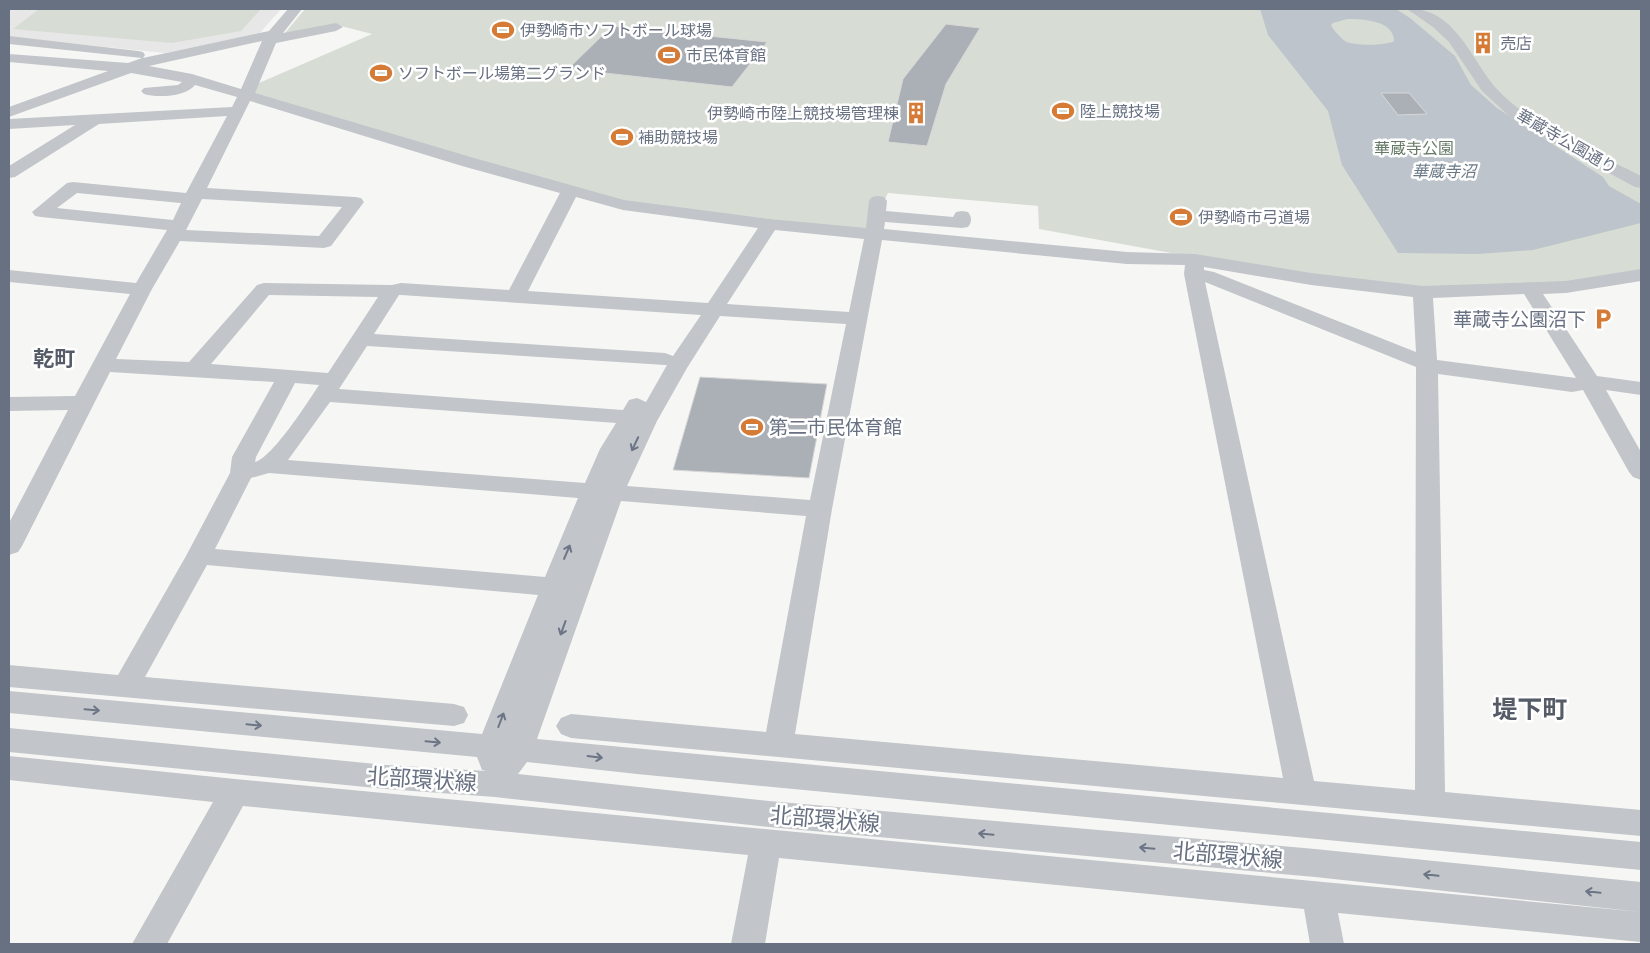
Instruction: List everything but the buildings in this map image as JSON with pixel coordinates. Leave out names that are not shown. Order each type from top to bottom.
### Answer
[{"type":"street","points":[[9,546],[142,289],[176,230],[241,103],[272,37],[295,9]]},
{"type":"street","name":"華蔵寺公園通り","points":[[1414,9],[1430,18],[1460,45],[1481,80],[1498,99],[1531,123],[1641,183]]},
{"type":"street","points":[[9,112],[154,59],[336,27]]},
{"type":"street","points":[[9,40],[147,56],[154,59]]},
{"type":"street","points":[[9,58],[167,73],[192,79],[241,103],[624,205],[761,222],[876,217],[962,223],[962,216]]},
{"type":"street","points":[[148,91],[180,89],[186,86],[192,79]]},
{"type":"street","points":[[9,97],[41,100]]},
{"type":"street","points":[[9,124],[96,119],[241,103]]},
{"type":"street","points":[[9,173],[96,119]]},
{"type":"street","points":[[73,187],[180,198],[193,195],[355,202],[324,242],[176,230],[167,225],[41,212],[73,187]]},
{"type":"street","points":[[516,297],[570,192]]},
{"type":"street","points":[[876,217],[1127,258],[1423,292],[1578,286],[1641,275]]},
{"type":"street","points":[[778,745],[820,508],[876,217]]},
{"type":"street","points":[[495,784],[505,748],[603,492],[612,450],[665,360],[703,311],[761,222]]},
{"type":"street","points":[[1195,267],[1206,276],[1440,368],[1572,385],[1590,382],[1641,388]]},
{"type":"street","points":[[1195,267],[1301,792]]},
{"type":"street","points":[[9,294],[15,277],[142,289]]},
{"type":"street","points":[[1530,288],[1590,382],[1641,472]]},
{"type":"street","points":[[195,369],[264,289],[392,291],[401,289],[703,311],[856,319]]},
{"type":"street","points":[[269,466],[283,452],[329,388],[359,339],[392,291]]},
{"type":"street","points":[[1423,292],[1427,364],[1430,804]]},
{"type":"street","points":[[603,492],[676,368],[703,311]]},
{"type":"street","points":[[359,339],[665,360]]},
{"type":"street","points":[[104,365],[288,376],[329,388],[630,417]]},
{"type":"street","points":[[126,686],[200,556],[242,473],[244,457],[288,376]]},
{"type":"street","points":[[9,404],[84,404]]},
{"type":"street","points":[[242,473],[269,466],[820,508]]},
{"type":"street","points":[[200,556],[565,588]]},
{"type":"street","points":[[10,694],[98,684],[454,715]]},
{"type":"street","name":"北部環状線","points":[[10,694],[390,738],[1007,797],[1641,854]]},
{"type":"street","points":[[344,705],[390,738]]},
{"type":"street","points":[[571,726],[1641,823]]},
{"type":"street","points":[[637,762],[711,739]]},
{"type":"street","name":"北部環状線","points":[[9,740],[386,777],[495,784],[710,808],[1206,853],[1641,897]]},
{"type":"street","points":[[162,755],[193,788]]},
{"type":"street","points":[[960,761],[1007,797]]},
{"type":"street","points":[[9,768],[193,788],[1641,928]]},
{"type":"street","points":[[309,799],[386,777]]},
{"type":"street","points":[[1111,806],[1155,779]]},
{"type":"street","points":[[149,944],[235,792]]},
{"type":"street","points":[[710,808],[759,842]]},
{"type":"street","points":[[1573,817],[1641,854]]},
{"type":"street","points":[[748,944],[759,842]]},
{"type":"street","points":[[1025,868],[1079,842]]},
{"type":"street","points":[[1206,853],[1277,892]]},
{"type":"street","points":[[1318,896],[1327,944]]},
{"type":"shaded area","points":[[9,9],[281,9],[259,34],[165,53],[9,37]]},
{"type":"green space","points":[[39,9],[261,9],[241,31],[172,43],[13,29]]},
{"type":"green space","name":"華蔵寺公園","points":[[305,9],[1641,9],[1641,270],[1573,282],[1407,288],[1193,257],[1039,229],[1038,206],[888,193],[870,230],[617,200],[252,96],[259,83],[372,34],[337,25],[285,33]]},
{"type":"water","name":"華蔵寺沼","points":[[1260,9],[1396,9],[1410,18],[1455,56],[1471,85],[1497,108],[1603,177],[1609,186],[1641,204],[1641,223],[1533,250],[1478,254],[1398,253],[1342,165],[1328,111],[1268,35]],"holes":[[[1347,19],[1368,20],[1383,25],[1393,34],[1394,41],[1369,45],[1349,43],[1337,34],[1331,25]]]},
{"type":"place","name":"伊勢崎市ソフトボール球場","points":[[503,30]]},
{"type":"place","name":"売店","points":[[1483,43]]},
{"type":"place","name":"市民体育館","points":[[669,55]]},
{"type":"place","name":"ソフトボール場第二グランド","points":[[381,73]]},
{"type":"place","name":"陸上競技場","points":[[1063,111]]},
{"type":"place","name":"伊勢崎市陸上競技場管理棟","points":[[916,113]]},
{"type":"place","name":"補助競技場","points":[[622,137]]},
{"type":"place","name":"伊勢崎市弓道場","points":[[1181,217]]},
{"type":"place","name":"華蔵寺公園沼下","points":[[1603,319]]},
{"type":"place","name":"第二市民体育館","points":[[752,427]]},
{"type":"district","name":"乾町","points":[[54,358]]},
{"type":"district","name":"堤下町","points":[[1530,709]]}]
